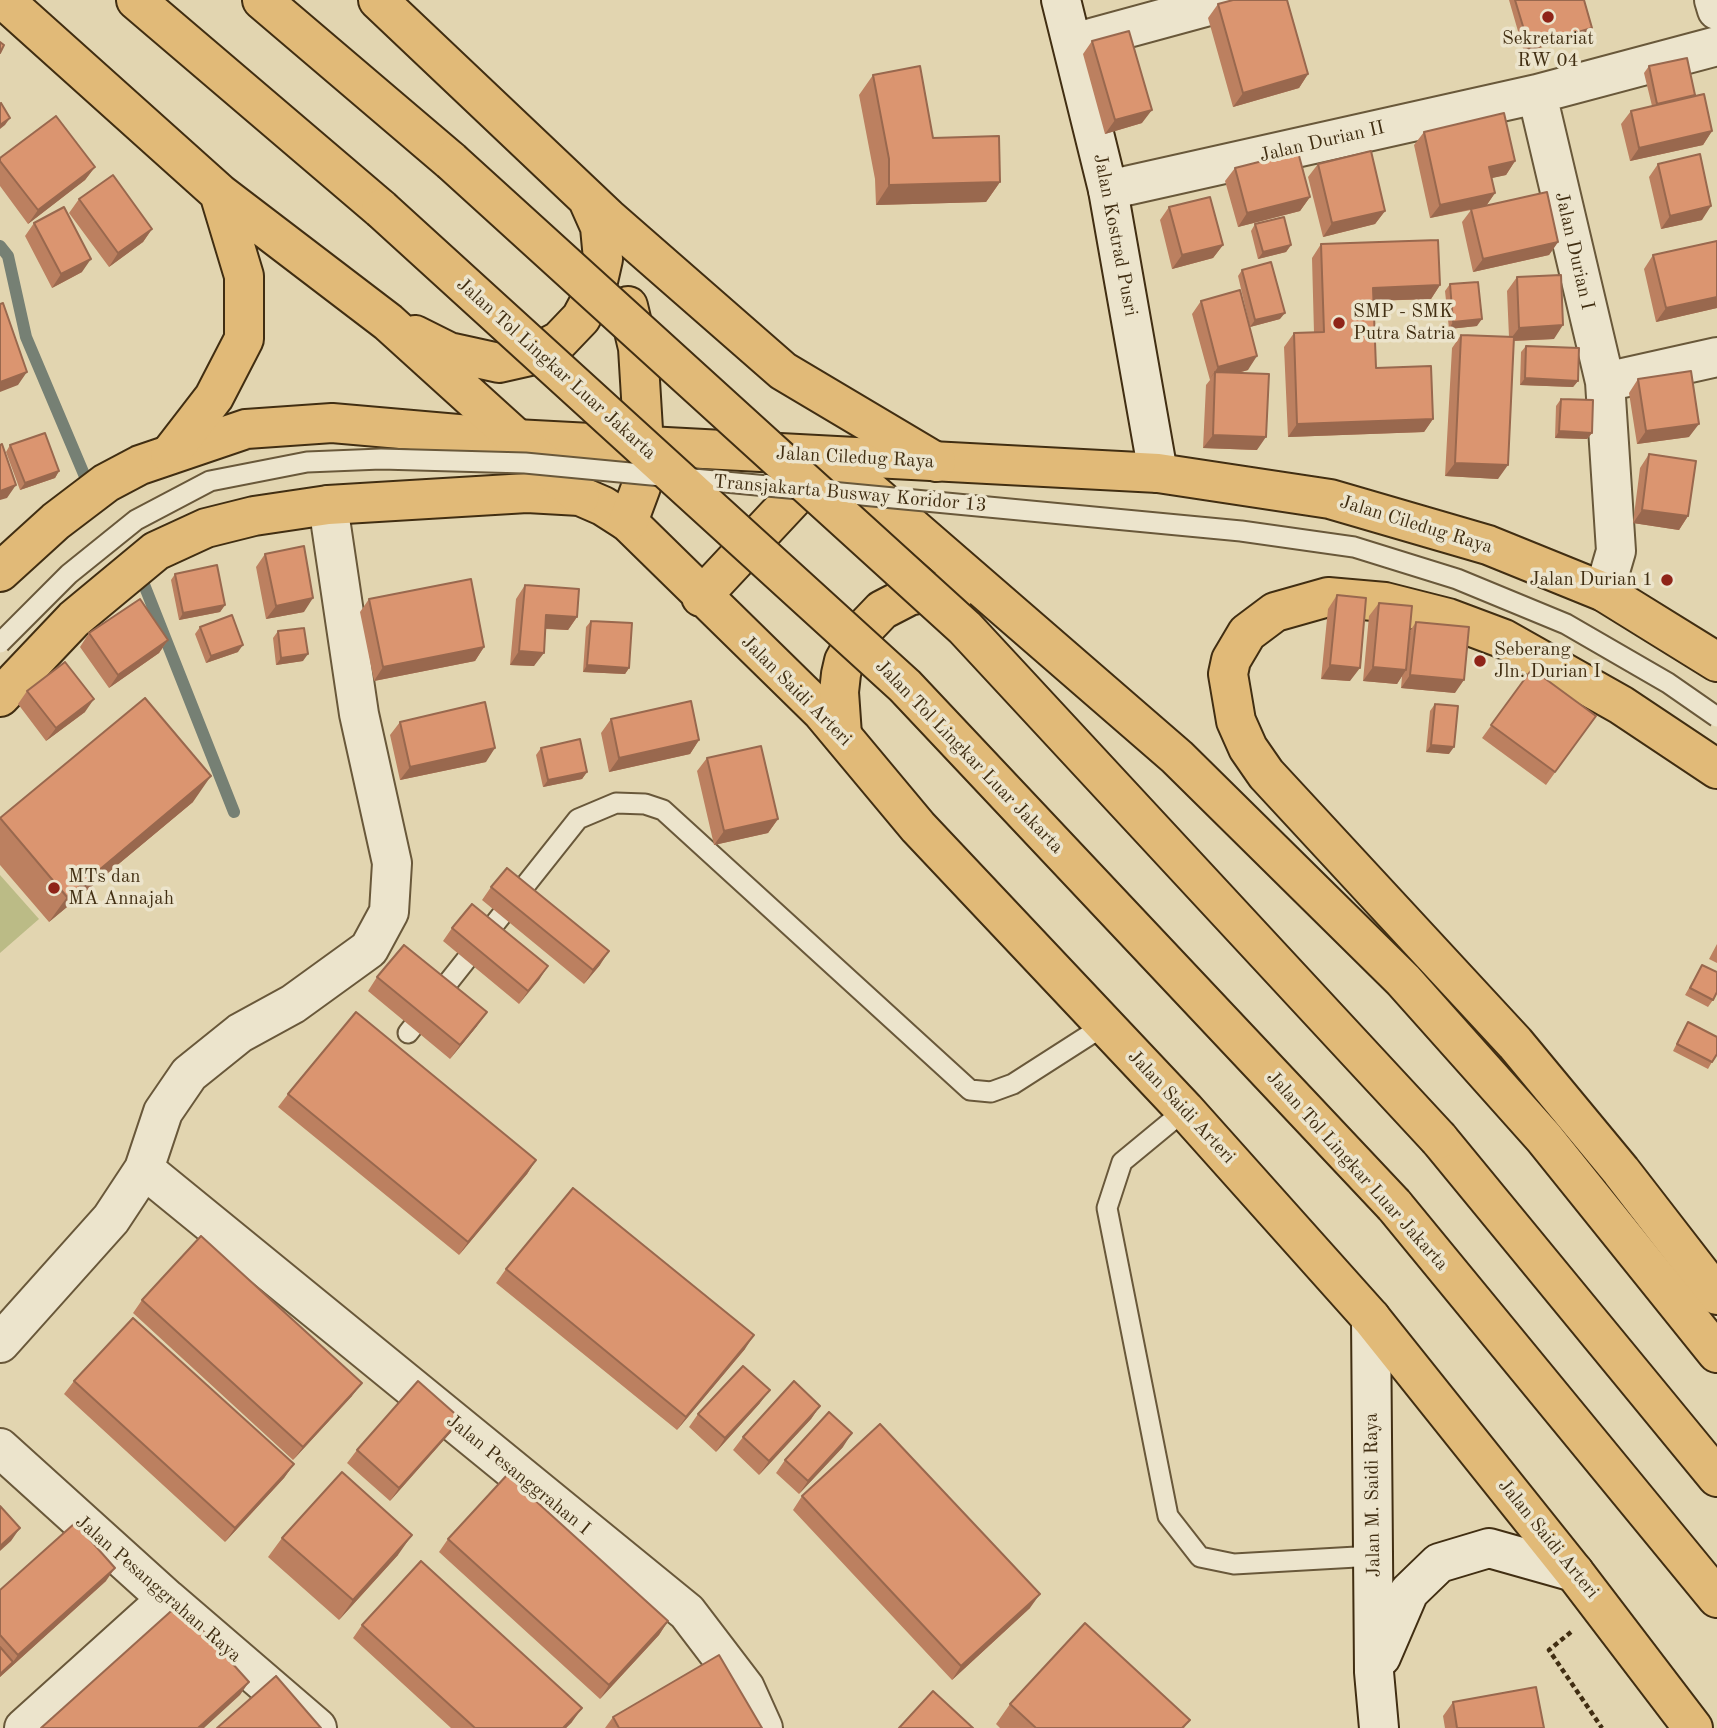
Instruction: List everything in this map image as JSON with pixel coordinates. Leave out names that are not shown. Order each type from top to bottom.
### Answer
[{"type":"main road","points":[[4,0],[219,193],[388,322],[580,496],[603,506],[628,522],[641,487],[645,446],[638,348],[598,208]]},
{"type":"main road","name":"Jalan Tol Lingkar Luar Jakarta","points":[[136,0],[381,209],[905,686],[1394,1205],[1717,1598]]},
{"type":"main road","points":[[262,0],[452,161],[965,628],[1440,1139],[1717,1477]]},
{"type":"main road","points":[[379,0],[598,208],[783,371],[936,462]]},
{"type":"main road","points":[[170,453],[214,397],[244,340],[244,276],[219,193]]},
{"type":"main road","points":[[388,322],[449,352],[499,363],[530,356],[559,341],[582,318],[592,300],[603,260],[598,208]]},
{"type":"main road","name":"Jalan Ciledug Raya","points":[[0,572],[56,521],[106,483],[170,453],[246,429],[332,423],[515,439],[1158,473],[1330,499],[1489,545],[1604,592],[1717,662]]},
{"type":"main road","points":[[701,597],[831,457],[1177,757],[1403,981],[1544,1138],[1717,1353]]},
{"type":"main road","points":[[0,697],[74,619],[156,551],[206,528],[254,516],[328,505],[527,493],[580,496]]},
{"type":"main road","name":"Jalan Saidi Arteri","points":[[628,522],[842,734],[918,827],[1185,1110],[1371,1318],[1602,1607],[1693,1728]]},
{"type":"main road","points":[[842,734],[839,692],[844,661],[869,621],[894,603],[926,592],[954,592],[984,601],[1032,629]]},
{"type":"main road","points":[[1717,769],[1621,705],[1535,655],[1478,628],[1385,602],[1328,597],[1301,602],[1275,612],[1257,624],[1238,645],[1228,674],[1231,705],[1248,748],[1266,774],[1515,1043],[1621,1171],[1717,1296]]},
{"type":"street","name":"Jalan Kostrad Pusri","points":[[1061,0],[1108,190],[1158,473]]},
{"type":"street","points":[[1073,43],[1231,0]]},
{"type":"street","points":[[1714,0],[1717,10]]},
{"type":"street","points":[[1537,94],[1717,46]]},
{"type":"street","name":"Jalan Durian II","points":[[1108,190],[1537,94]]},
{"type":"street","name":"Jalan Durian I","points":[[1537,94],[1605,382],[1616,551],[1604,592]]},
{"type":"street","points":[[1605,382],[1717,357]]},
{"type":"street","points":[[0,1343],[111,1219],[144,1169],[163,1112],[189,1074],[240,1033],[293,1004],[369,948],[389,912],[392,863],[359,714],[328,505]]},
{"type":"street","name":"Jalan Pesanggrahan I","points":[[144,1169],[687,1612],[745,1688],[763,1728]]},
{"type":"street","name":"Jalan M. Saidi Raya","points":[[1371,1318],[1374,1672],[1378,1728]]},
{"type":"street","name":"Jalan Pesanggrahan Raya","points":[[0,1448],[167,1599],[317,1728]]},
{"type":"street","name":"Jalan M. Saidi Raya","points":[[1374,1672],[1409,1592],[1439,1563],[1489,1548],[1574,1572]]},
{"type":"street","points":[[24,1728],[167,1599]]},
{"type":"street","points":[[745,1688],[789,1728]]},
{"type":"lane","name":"Transjakarta Busway Koridor 13","points":[[0,643],[69,574],[136,520],[211,481],[307,462],[380,459],[525,463],[1241,531],[1354,547],[1457,579],[1566,624],[1668,683],[1717,717]]},
{"type":"lane","points":[[408,1033],[578,819],[616,803],[645,804],[663,810],[970,1090],[990,1092],[1013,1084],[1105,1025]]},
{"type":"lane","points":[[1185,1110],[1122,1162],[1107,1208],[1168,1516],[1200,1557],[1234,1564],[1374,1556]]},
{"type":"path","points":[[1602,1607],[1549,1650],[1602,1728]]},
{"type":"green space","points":[[0,875],[39,919],[0,953]]},
{"type":"building","points":[[1233,0],[1287,0],[1308,74],[1243,93],[1218,4]]},
{"type":"building","name":"Sekretariat RW 04","points":[[1515,0],[1584,0],[1592,28],[1529,46]]},
{"type":"building","points":[[1129,31],[1152,110],[1115,120],[1092,41]]},
{"type":"building","points":[[1687,58],[1695,95],[1657,104],[1649,66]]},
{"type":"building","points":[[920,66],[933,138],[999,136],[1000,182],[889,185],[889,159],[873,75]]},
{"type":"building","points":[[1704,94],[1712,131],[1639,148],[1631,111]]},
{"type":"building","points":[[0,104],[10,118],[0,125]]},
{"type":"building","points":[[1504,113],[1515,161],[1489,167],[1495,193],[1440,205],[1424,132]]},
{"type":"building","points":[[56,116],[95,167],[38,210],[0,158]]},
{"type":"building","points":[[1371,151],[1385,211],[1332,223],[1318,164]]},
{"type":"building","points":[[1298,152],[1310,197],[1247,213],[1235,168]]},
{"type":"building","points":[[1700,154],[1711,206],[1670,216],[1658,164]]},
{"type":"building","points":[[113,175],[152,229],[118,253],[79,199]]},
{"type":"building","points":[[1547,192],[1558,242],[1483,259],[1471,209]]},
{"type":"building","points":[[1210,197],[1223,245],[1182,255],[1169,207]]},
{"type":"building","points":[[64,207],[91,259],[61,274],[34,223]]},
{"type":"building","points":[[1284,217],[1291,245],[1263,252],[1255,224]]},
{"type":"building","name":"SMP - SMK Putra Satria","points":[[1438,240],[1440,285],[1373,288],[1376,368],[1431,366],[1433,419],[1297,424],[1294,333],[1324,332],[1321,244]]},
{"type":"building","points":[[1717,241],[1717,297],[1666,308],[1653,255]]},
{"type":"building","points":[[1271,262],[1285,313],[1255,320],[1242,270]]},
{"type":"building","points":[[1561,275],[1563,325],[1519,328],[1517,277]]},
{"type":"building","points":[[1478,282],[1482,319],[1453,322],[1450,284]]},
{"type":"building","points":[[1240,290],[1257,356],[1218,367],[1201,301]]},
{"type":"building","points":[[3,303],[27,372],[0,382],[0,304]]},
{"type":"building","points":[[1461,335],[1514,337],[1508,465],[1455,463]]},
{"type":"building","points":[[1526,346],[1579,348],[1578,381],[1525,378]]},
{"type":"building","points":[[1691,371],[1699,424],[1646,431],[1638,379]]},
{"type":"building","points":[[1215,372],[1269,374],[1266,437],[1213,435]]},
{"type":"building","points":[[1561,399],[1593,400],[1592,433],[1559,431]]},
{"type":"building","points":[[45,433],[59,471],[25,483],[10,445]]},
{"type":"building","points":[[2,444],[16,485],[0,491],[0,445]]},
{"type":"building","points":[[1649,454],[1696,461],[1688,516],[1642,510]]},
{"type":"building","points":[[304,546],[313,598],[276,606],[265,554]]},
{"type":"building","points":[[217,565],[225,605],[183,613],[175,574]]},
{"type":"building","points":[[471,579],[484,647],[383,667],[369,599]]},
{"type":"building","points":[[525,585],[579,589],[577,617],[546,615],[544,653],[519,651]]},
{"type":"building","points":[[1337,595],[1366,598],[1360,668],[1330,665]]},
{"type":"building","points":[[140,599],[168,640],[118,675],[89,633]]},
{"type":"building","points":[[1379,603],[1412,606],[1406,670],[1373,667]]},
{"type":"building","points":[[232,615],[243,645],[211,656],[200,627]]},
{"type":"building","points":[[591,621],[632,623],[629,668],[587,665]]},
{"type":"building","points":[[1416,622],[1469,627],[1464,680],[1410,675]]},
{"type":"building","points":[[304,628],[308,654],[281,658],[278,631]]},
{"type":"building","points":[[65,662],[94,699],[56,728],[27,691]]},
{"type":"building","points":[[1532,669],[1596,716],[1555,772],[1491,725]]},
{"type":"building","points":[[145,698],[211,776],[67,897],[0,818]]},
{"type":"building","points":[[691,701],[699,740],[619,758],[611,719]]},
{"type":"building","points":[[485,702],[495,748],[410,767],[400,722]]},
{"type":"building","points":[[1435,704],[1458,706],[1454,747],[1431,745]]},
{"type":"building","points":[[580,739],[587,772],[548,780],[541,748]]},
{"type":"building","points":[[761,746],[778,819],[724,831],[707,758]]},
{"type":"building","points":[[507,868],[609,951],[593,970],[491,887]]},
{"type":"building","points":[[472,904],[548,966],[528,991],[452,928]]},
{"type":"building","points":[[404,945],[487,1012],[460,1045],[377,977]]},
{"type":"building","points":[[1702,965],[1717,972],[1717,992],[1713,1000],[1690,988]]},
{"type":"building","points":[[356,1012],[536,1160],[468,1242],[288,1094]]},
{"type":"building","points":[[1688,1022],[1717,1037],[1717,1054],[1712,1062],[1677,1044]]},
{"type":"building","points":[[573,1188],[754,1335],[686,1417],[506,1269]]},
{"type":"building","points":[[201,1236],[362,1383],[303,1447],[142,1300]]},
{"type":"building","points":[[133,1318],[294,1464],[235,1528],[74,1381]]},
{"type":"building","points":[[743,1366],[770,1390],[725,1438],[698,1414]]},
{"type":"building","points":[[418,1381],[461,1419],[399,1488],[357,1450]]},
{"type":"building","points":[[794,1381],[820,1406],[769,1461],[743,1437]]},
{"type":"building","points":[[829,1412],[852,1433],[808,1481],[785,1460]]},
{"type":"building","points":[[880,1424],[1040,1594],[961,1666],[802,1496]]},
{"type":"building","points":[[342,1472],[412,1535],[353,1600],[282,1538]]},
{"type":"building","points":[[507,1475],[668,1621],[609,1685],[448,1539]]},
{"type":"building","points":[[0,1506],[20,1528],[0,1546]]},
{"type":"building","points":[[75,1523],[115,1568],[18,1655],[0,1635],[0,1590]]},
{"type":"building","points":[[421,1561],[582,1708],[563,1728],[475,1728],[362,1625]]},
{"type":"building","points":[[179,1604],[249,1682],[198,1728],[41,1728]]},
{"type":"building","points":[[1085,1623],[1190,1720],[1182,1728],[1036,1728],[1010,1704]]},
{"type":"building","points":[[0,1647],[13,1662],[0,1674]]},
{"type":"building","points":[[719,1655],[762,1728],[619,1728],[613,1717]]},
{"type":"building","points":[[276,1676],[321,1728],[217,1728]]},
{"type":"building","points":[[1536,1687],[1544,1728],[1457,1728],[1453,1702]]},
{"type":"building","points":[[933,1691],[973,1728],[899,1728]]},
{"type":"waterway","points":[[0,246],[8,256],[26,337],[86,479]]},
{"type":"waterway","points":[[143,582],[234,812]]},
{"type":"place","name":"Sekretariat RW 04","points":[[1548,17]]},
{"type":"place","name":"SMP - SMK Putra Satria","points":[[1339,323]]},
{"type":"place","name":"Jalan Durian 1","points":[[1667,580]]},
{"type":"place","name":"Seberang Jln. Durian I","points":[[1480,661]]},
{"type":"place","name":"MTs dan MA Annajah","points":[[54,888]]}]
